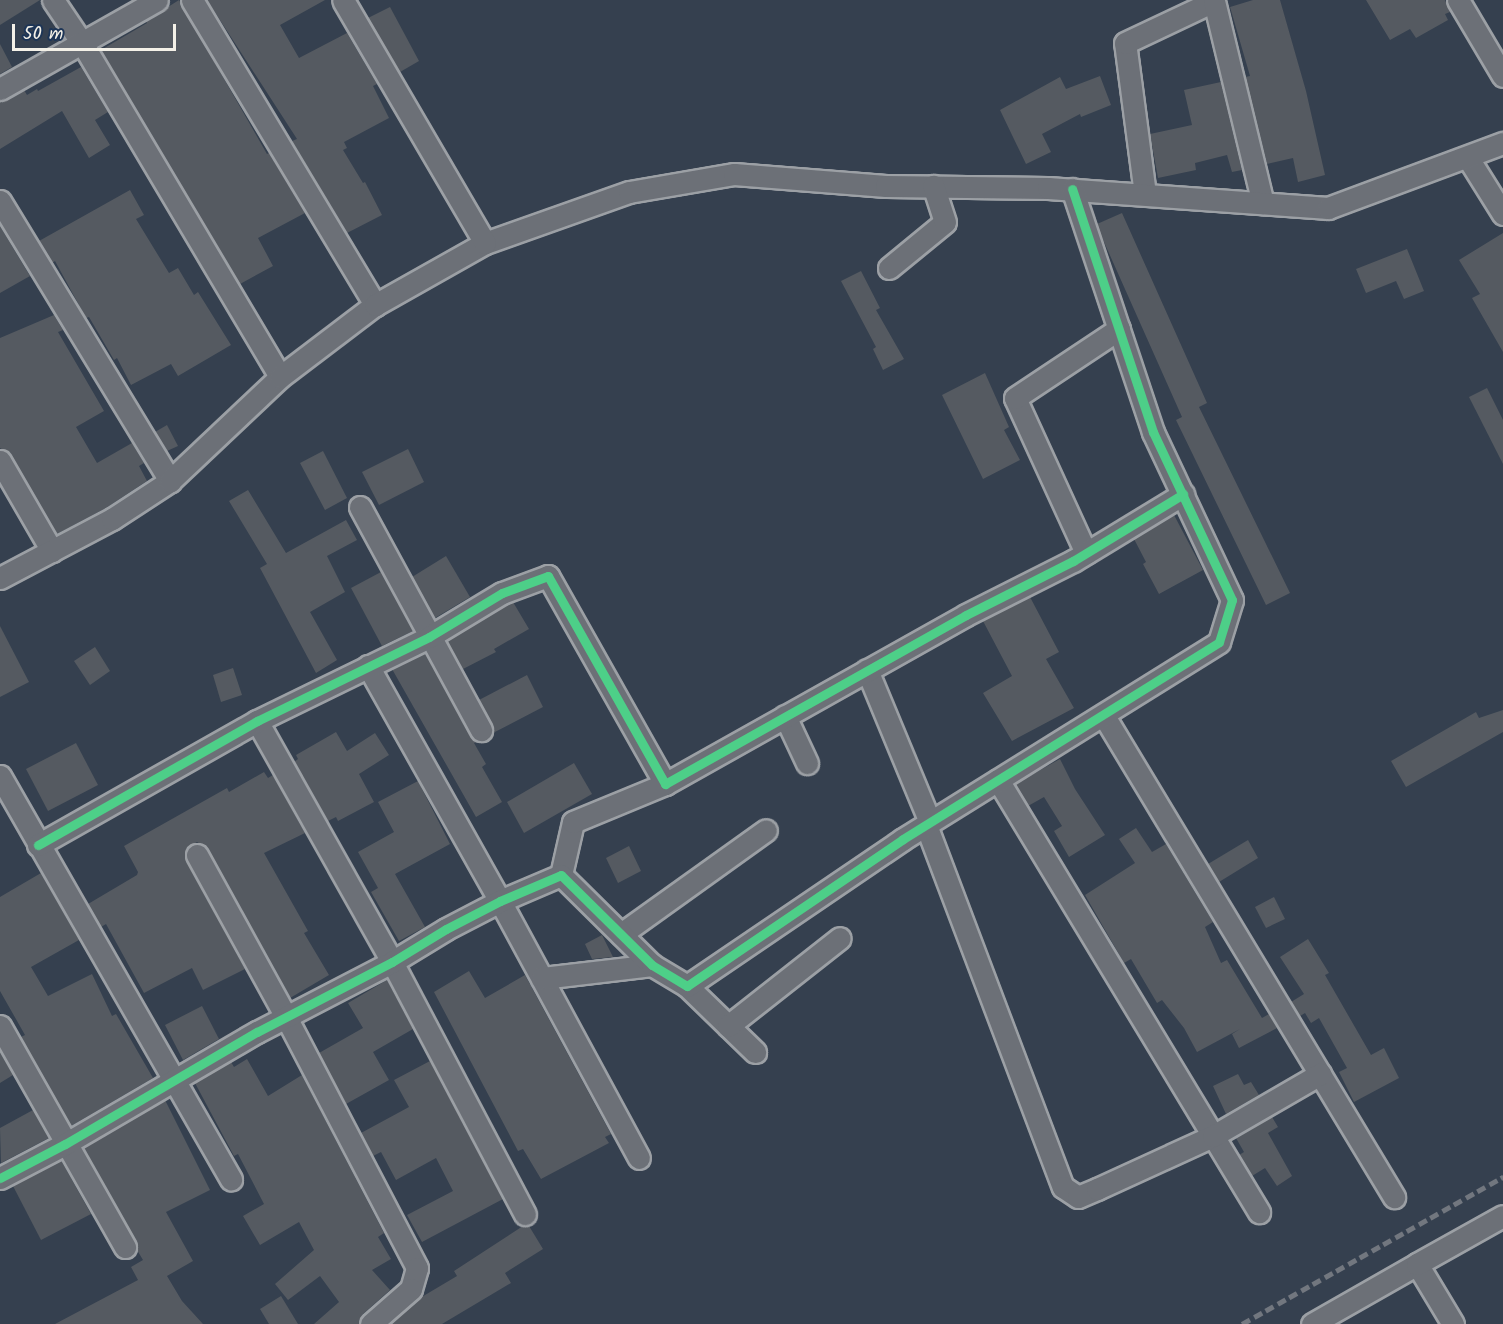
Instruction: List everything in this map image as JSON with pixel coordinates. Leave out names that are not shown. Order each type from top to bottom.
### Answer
[{"type":"street","points":[[53,0],[82,43],[280,377]]},
{"type":"street","points":[[0,89],[157,0]]},
{"type":"street","points":[[192,0],[375,305]]},
{"type":"street","points":[[343,0],[484,243]]},
{"type":"street","points":[[1458,0],[1503,76]]},
{"type":"street","points":[[1145,194],[1125,43],[1214,1],[1263,203]]},
{"type":"street","points":[[0,578],[112,519],[170,481],[280,377],[375,305],[484,243],[629,192],[734,174],[886,186],[1072,189],[1328,208],[1503,144]]},
{"type":"street","points":[[1468,158],[1503,214]]},
{"type":"street","points":[[889,268],[945,222],[933,186]]},
{"type":"street","points":[[687,986],[928,824],[1219,642],[1232,600],[1153,432],[1072,189]]},
{"type":"street","points":[[0,201],[170,481]]},
{"type":"street","points":[[1086,553],[1015,398],[1119,329]]},
{"type":"street","points":[[0,461],[52,551]]},
{"type":"street","points":[[561,875],[573,822],[665,784],[867,670],[1086,553],[1183,494]]},
{"type":"street","points":[[360,507],[481,730]]},
{"type":"street","points":[[38,845],[257,721],[429,637],[502,593],[548,576],[665,784]]},
{"type":"street","points":[[368,666],[500,901],[639,1158]]},
{"type":"street","points":[[867,670],[928,824],[1063,1187],[1078,1197],[1212,1136],[1320,1074]]},
{"type":"street","points":[[785,716],[807,763]]},
{"type":"street","points":[[1104,716],[1395,1197]]},
{"type":"street","points":[[257,721],[392,962],[525,1214]]},
{"type":"street","points":[[0,776],[176,1079],[231,1180]]},
{"type":"street","points":[[998,780],[1258,1212]]},
{"type":"street","points":[[621,934],[766,830]]},
{"type":"street","points":[[197,855],[286,1017],[417,1268],[411,1289],[371,1324]]},
{"type":"street","points":[[0,1178],[65,1144],[286,1017],[392,962],[500,901],[561,875]]},
{"type":"street","points":[[561,875],[652,965],[687,986],[754,1052]]},
{"type":"street","points":[[728,1026],[840,938]]},
{"type":"street","points":[[542,978],[652,965]]},
{"type":"street","points":[[0,1026],[125,1247]]},
{"type":"street","points":[[1312,1324],[1503,1216]]},
{"type":"street","points":[[1417,1264],[1453,1324]]},
{"type":"building","points":[[0,0],[40,0],[0,25]]},
{"type":"building","points":[[179,0],[267,154],[269,153],[305,213],[258,238],[273,266],[240,284],[101,50],[147,23],[146,21]]},
{"type":"building","points":[[207,0],[325,0],[280,25],[299,58],[347,33],[377,84],[373,86],[389,118],[344,142],[347,148],[343,150],[363,183],[365,182],[382,215],[347,233],[292,141],[297,139]]},
{"type":"building","points":[[1253,0],[1280,0],[1306,91],[1325,175],[1298,182],[1293,158],[1267,164],[1245,77],[1250,76],[1230,7]]},
{"type":"building","points":[[1366,0],[1445,0],[1450,12],[1445,14],[1448,20],[1416,38],[1410,29],[1390,40]]},
{"type":"building","points":[[390,7],[419,61],[400,72],[368,18]]},
{"type":"building","points":[[0,44],[12,67],[0,74]]},
{"type":"building","points":[[81,67],[108,112],[95,120],[110,145],[89,158],[62,111],[0,149],[0,102],[24,90],[27,95],[37,89],[38,91]]},
{"type":"building","points":[[1100,76],[1111,105],[1081,117],[1080,114],[1042,134],[1051,152],[1026,164],[1000,110],[1060,77],[1066,89]]},
{"type":"building","points":[[1221,82],[1242,170],[1232,172],[1227,155],[1195,163],[1196,170],[1158,178],[1150,134],[1192,125],[1184,90]]},
{"type":"building","points":[[130,190],[144,215],[136,219],[169,273],[178,268],[194,295],[198,292],[231,345],[178,376],[171,364],[131,385],[117,358],[114,360],[89,317],[86,318],[55,261],[52,263],[39,241]]},
{"type":"building","points":[[1122,213],[1207,403],[1199,407],[1290,593],[1266,605],[1176,420],[1182,417],[1100,233],[1097,224]]},
{"type":"building","points":[[0,226],[30,276],[0,293]]},
{"type":"building","points":[[1503,233],[1503,352],[1472,298],[1480,294],[1459,260]]},
{"type":"building","points":[[1407,249],[1424,291],[1404,299],[1396,281],[1366,293],[1356,269]]},
{"type":"building","points":[[861,271],[880,308],[876,310],[904,359],[883,370],[873,349],[876,347],[841,281]]},
{"type":"building","points":[[54,315],[63,330],[58,332],[104,411],[76,427],[97,463],[132,443],[144,463],[139,466],[147,481],[106,508],[57,534],[11,455],[0,448],[0,338]]},
{"type":"building","points":[[985,373],[1009,427],[1004,430],[1020,460],[983,479],[942,395]]},
{"type":"building","points":[[1487,388],[1503,420],[1503,464],[1469,397]]},
{"type":"building","points":[[167,425],[178,446],[167,451],[155,432]]},
{"type":"building","points":[[408,449],[424,482],[379,505],[362,472]]},
{"type":"building","points":[[323,451],[347,498],[325,510],[300,463]]},
{"type":"building","points":[[248,490],[286,553],[346,520],[357,540],[327,556],[345,592],[310,612],[337,660],[316,673],[260,568],[267,564],[229,501]]},
{"type":"building","points":[[1174,515],[1203,570],[1159,594],[1143,564],[1146,562],[1134,539]]},
{"type":"building","points":[[446,556],[470,597],[435,618],[412,577]]},
{"type":"building","points":[[381,572],[413,631],[382,646],[351,588]]},
{"type":"building","points":[[1030,597],[1059,652],[1046,659],[1074,708],[1012,741],[983,693],[1012,676],[983,621]]},
{"type":"building","points":[[513,602],[529,629],[494,649],[496,652],[463,669],[447,641]]},
{"type":"building","points":[[0,626],[29,682],[0,697]]},
{"type":"building","points":[[95,647],[110,671],[90,685],[74,661]]},
{"type":"building","points":[[425,653],[470,736],[477,742],[474,743],[486,764],[482,767],[502,802],[476,817],[392,669]]},
{"type":"building","points":[[233,668],[242,695],[221,702],[213,675]]},
{"type":"building","points":[[527,675],[543,707],[493,733],[492,724],[479,700]]},
{"type":"building","points":[[1503,710],[1503,732],[1406,787],[1391,761],[1476,712],[1479,718]]},
{"type":"building","points":[[336,732],[347,751],[375,733],[389,755],[359,774],[374,802],[338,821],[336,817],[328,821],[294,762],[298,759],[296,755]]},
{"type":"building","points":[[76,743],[98,785],[48,811],[26,769]]},
{"type":"building","points":[[1060,759],[1075,789],[1105,835],[1069,857],[1054,831],[1062,826],[1044,797],[1028,806],[1015,784]]},
{"type":"building","points":[[574,763],[592,794],[524,833],[507,802]]},
{"type":"building","points":[[264,772],[268,778],[273,775],[305,833],[264,853],[308,931],[304,933],[329,975],[290,998],[208,849],[197,842],[186,849],[186,861],[245,969],[203,990],[192,968],[144,993],[106,924],[101,927],[88,904],[137,875],[138,872],[124,846],[227,788],[229,792]]},
{"type":"building","points":[[418,781],[450,844],[395,874],[425,927],[399,941],[371,892],[378,888],[358,852],[394,832],[378,802]]},
{"type":"building","points":[[1136,828],[1152,852],[1166,844],[1213,922],[1205,927],[1221,963],[1227,960],[1262,1018],[1269,1014],[1277,1028],[1239,1048],[1232,1034],[1240,1029],[1197,1052],[1184,1028],[1162,1000],[1157,1003],[1131,959],[1124,963],[1085,895],[1135,863],[1119,839]]},
{"type":"building","points":[[1248,840],[1258,858],[1219,882],[1208,864]]},
{"type":"building","points":[[629,846],[641,871],[618,883],[606,858]]},
{"type":"building","points":[[41,873],[79,940],[31,967],[48,996],[92,974],[112,1016],[116,1014],[153,1078],[71,1126],[21,1037],[25,1035],[0,991],[0,897]]},
{"type":"building","points":[[1274,897],[1285,919],[1266,928],[1255,907]]},
{"type":"building","points":[[602,935],[613,957],[592,959],[585,944]]},
{"type":"building","points":[[1308,939],[1329,973],[1325,975],[1371,1055],[1384,1048],[1399,1078],[1354,1102],[1339,1072],[1347,1068],[1319,1018],[1311,1023],[1305,1013],[1300,1016],[1291,1002],[1304,994],[1280,957]]},
{"type":"building","points":[[469,971],[485,998],[525,975],[611,1134],[605,1137],[609,1143],[541,1179],[523,1149],[518,1151],[434,992]]},
{"type":"building","points":[[387,980],[413,1029],[373,1052],[389,1080],[346,1104],[319,1053],[363,1028],[348,1003]]},
{"type":"building","points":[[202,1006],[219,1039],[183,1060],[165,1025]]},
{"type":"building","points":[[0,1052],[13,1075],[0,1083]]},
{"type":"building","points":[[247,1059],[268,1096],[302,1075],[384,1233],[378,1237],[391,1259],[372,1270],[390,1290],[363,1314],[359,1324],[314,1324],[339,1302],[320,1276],[288,1300],[275,1284],[314,1250],[299,1222],[260,1245],[243,1216],[264,1204],[238,1154],[234,1156],[195,1083],[231,1062],[234,1067]]},
{"type":"building","points":[[430,1061],[503,1199],[422,1242],[407,1215],[453,1191],[436,1158],[396,1180],[381,1152],[373,1156],[361,1133],[409,1107],[394,1080]]},
{"type":"building","points":[[1238,1074],[1244,1085],[1251,1082],[1259,1095],[1226,1114],[1213,1086]]},
{"type":"building","points":[[165,1100],[210,1190],[166,1212],[193,1261],[167,1276],[182,1301],[203,1324],[55,1324],[138,1280],[131,1267],[143,1260],[137,1250],[136,1241],[84,1148]]},
{"type":"building","points":[[33,1110],[49,1138],[1,1163],[0,1128]]},
{"type":"building","points":[[1272,1117],[1278,1127],[1268,1133],[1292,1176],[1277,1186],[1265,1168],[1252,1176],[1239,1155],[1244,1152],[1236,1138]]},
{"type":"building","points":[[61,1160],[91,1214],[41,1240],[13,1186]]},
{"type":"building","points":[[523,1226],[529,1226],[543,1249],[505,1273],[511,1283],[442,1324],[390,1324],[420,1298],[457,1276],[454,1271]]},
{"type":"building","points":[[281,1296],[298,1324],[269,1324],[260,1309]]},
{"type":"railway","points":[[1242,1324],[1503,1177]]},
{"type":"cycle path","points":[[0,1178],[65,1144],[257,1032],[392,962],[446,929],[500,901],[561,875],[652,965],[687,986],[903,839],[1219,642],[1232,600],[1153,432],[1072,189]]},
{"type":"cycle path","points":[[38,845],[257,721],[429,637],[502,593],[548,576],[665,784],[966,615],[1073,561],[1183,494]]}]
